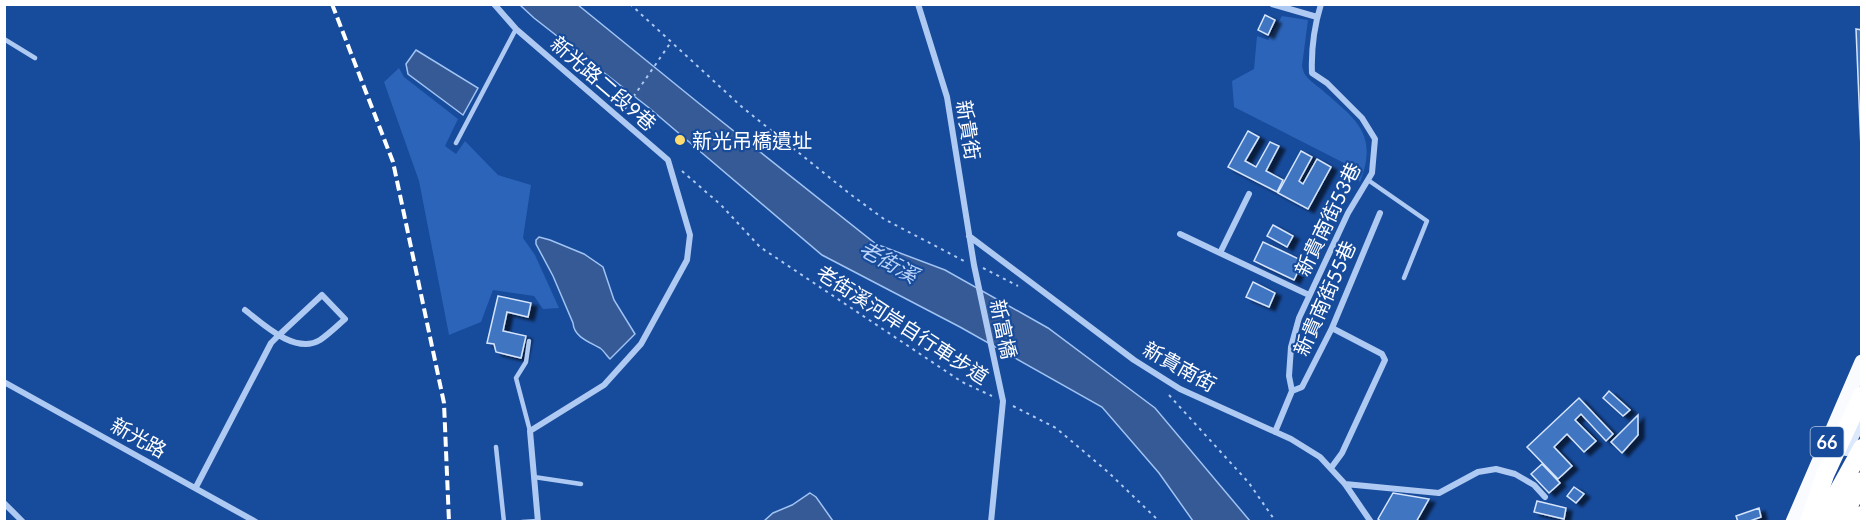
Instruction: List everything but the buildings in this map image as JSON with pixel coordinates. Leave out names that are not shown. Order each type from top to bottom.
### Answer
[{"type":"highway","points":[[1809,522],[1825,475],[1862,395]]},
{"type":"highway","name":"66","points":[[1821,522],[1862,448]]},
{"type":"highway","points":[[1840,522],[1862,481]]},
{"type":"highway","points":[[1858,522],[1862,516]]},
{"type":"main road","name":"66","points":[[1796,522],[1862,362]]},
{"type":"street","name":"新光路二段9巷","points":[[494,4],[516,29],[668,160]]},
{"type":"street","name":"新貴街","points":[[918,4],[947,97],[974,264]]},
{"type":"street","points":[[1272,4],[1317,17]]},
{"type":"street","name":"新貴南街53巷","points":[[1275,432],[1292,391],[1289,376],[1290,347],[1299,318],[1348,213],[1372,173],[1375,139],[1362,118],[1327,83],[1312,73],[1311,51],[1321,4]]},
{"type":"street","points":[[538,521],[530,431],[604,385],[641,344],[687,260],[690,235],[668,160]]},
{"type":"street","points":[[1220,253],[1249,194]]},
{"type":"street","name":"新貴南街55巷","points":[[1292,391],[1302,387],[1332,328],[1380,213]]},
{"type":"street","name":"新貴南街53巷","points":[[1180,234],[1309,295]]},
{"type":"street","name":"新貴南街","points":[[969,236],[1134,360],[1180,389],[1275,432],[1320,457],[1345,484],[1371,522]]},
{"type":"street","name":"新富橋","points":[[974,264],[1003,401],[992,522]]},
{"type":"street","points":[[195,487],[271,343],[278,336],[322,295],[345,319],[318,342],[303,343],[278,336],[245,310]]},
{"type":"street","points":[[1330,468],[1342,453],[1385,360],[1382,354],[1332,328]]},
{"type":"street","name":"新光路","points":[[4,382],[256,522]]},
{"type":"street","points":[[1796,522],[1841,460],[1862,419]]},
{"type":"street","points":[[1345,484],[1439,493],[1478,472],[1496,469],[1515,474],[1534,485],[1545,497]]},
{"type":"street","points":[[4,503],[23,522]]},
{"type":"lane","points":[[456,143],[516,29]]},
{"type":"lane","points":[[4,39],[35,58]]},
{"type":"lane","points":[[1368,180],[1427,221],[1404,278]]},
{"type":"lane","points":[[529,341],[526,362],[516,378],[530,431]]},
{"type":"lane","points":[[496,447],[504,522]]},
{"type":"lane","points":[[534,477],[581,484]]},
{"type":"lane","points":[[522,522],[538,521]]},
{"type":"path","points":[[630,4],[741,107],[850,194],[884,219],[960,259]]},
{"type":"path","points":[[626,107],[671,42]]},
{"type":"path","name":"老街溪河岸自行車步道","points":[[668,160],[721,205],[760,247],[962,382],[1056,428],[1108,472],[1160,522]]},
{"type":"path","points":[[974,264],[1019,287]]},
{"type":"path","points":[[1168,393],[1250,483],[1276,522]]},
{"type":"shaded area","points":[[1282,16],[1308,20],[1302,66],[1304,73],[1344,109],[1360,128],[1367,151],[1360,182],[1343,167],[1344,163],[1234,107],[1232,81],[1254,69],[1257,36],[1268,40]]},
{"type":"shaded area","points":[[399,68],[404,77],[458,119],[445,146],[456,154],[465,141],[498,175],[531,185],[523,238],[535,255],[559,308],[543,309],[534,296],[493,290],[481,322],[449,335],[419,181],[384,82]]},
{"type":"water","name":"老街溪","points":[[520,5],[578,5],[876,244],[945,270],[1048,328],[1155,408],[1250,521],[1193,521],[1159,473],[1102,407],[960,327],[822,255],[648,107]]},
{"type":"water","points":[[416,50],[478,88],[463,115],[408,74],[406,64]]},
{"type":"water","points":[[539,237],[584,254],[603,267],[614,300],[635,334],[610,359],[600,348],[576,332],[553,276],[536,244]]},
{"type":"water","points":[[810,493],[816,497],[833,521],[764,521],[773,513],[792,505]]},
{"type":"railway","points":[[332,4],[393,162],[444,403],[449,522]]},
{"type":"place","name":"新光吊橋遺址","points":[[680,140]]}]
